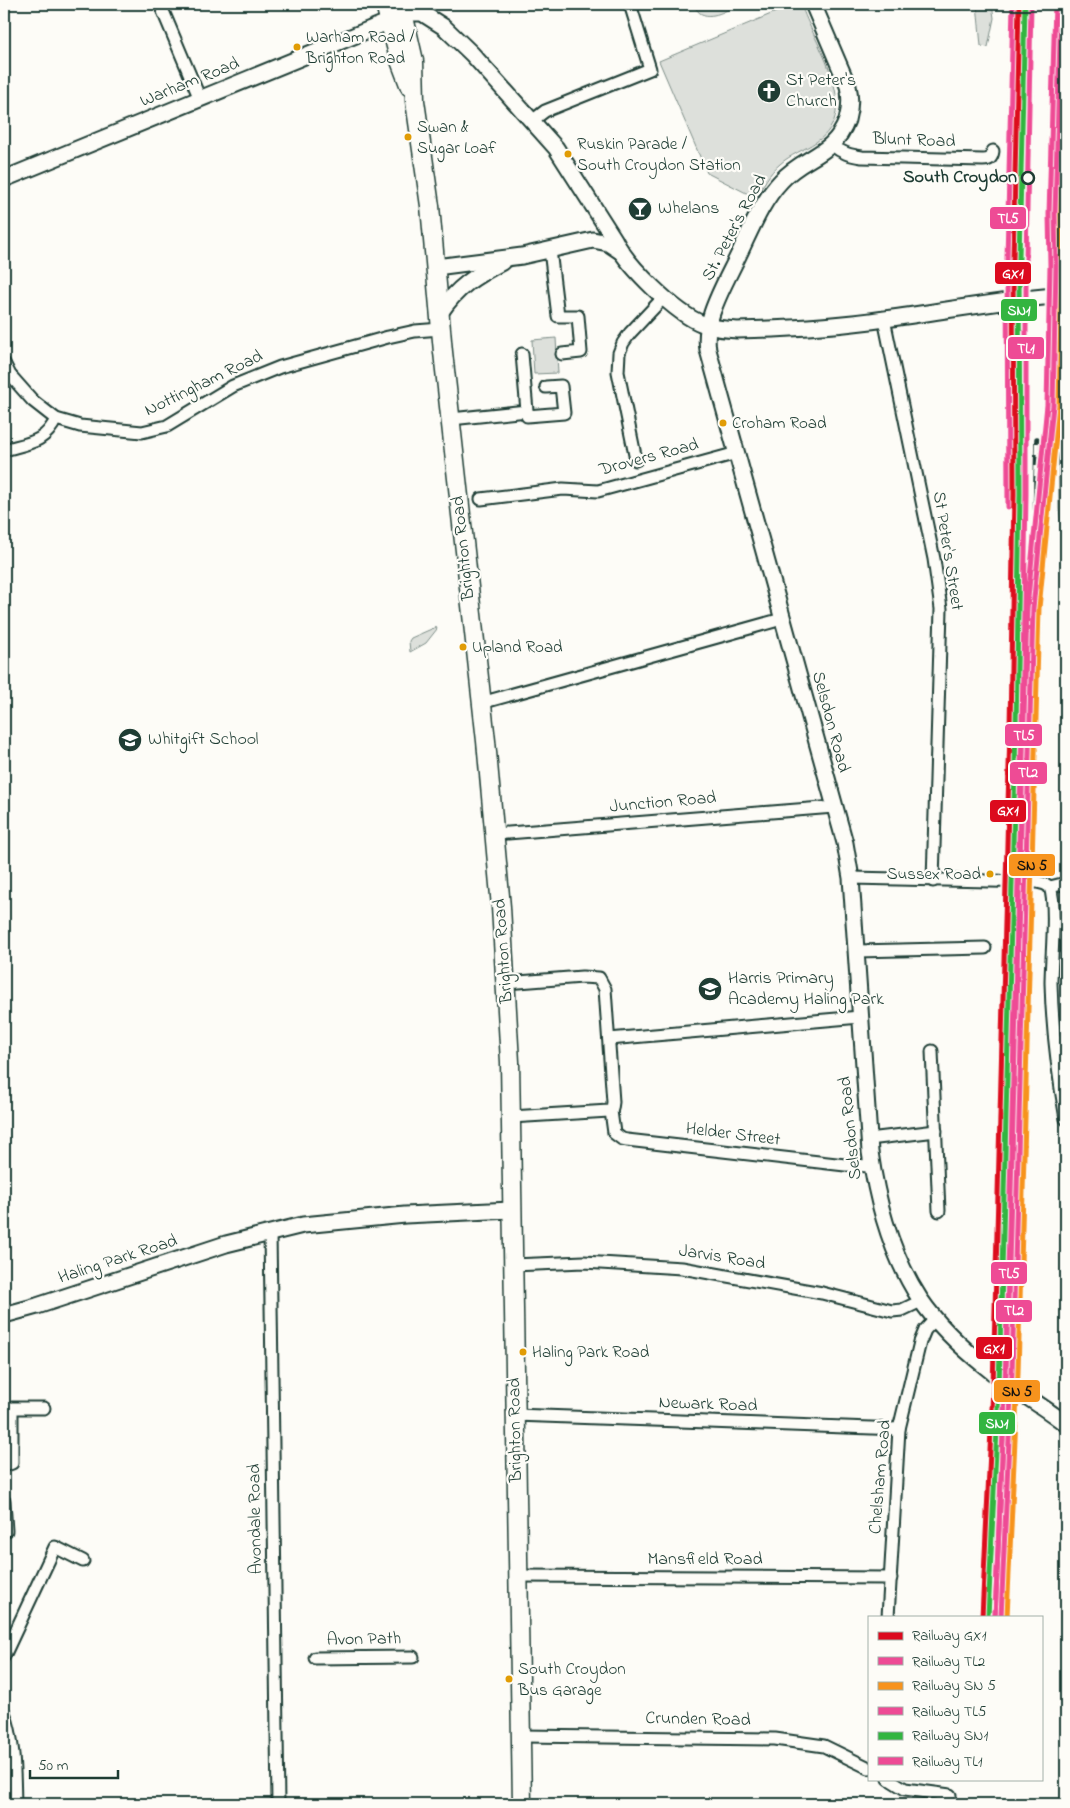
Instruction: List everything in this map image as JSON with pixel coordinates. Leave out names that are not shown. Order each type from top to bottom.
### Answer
[{"type":"main road","name":"Brighton Road","points":[[385,4],[400,16],[414,61],[415,101],[430,206],[495,834],[506,983],[511,1117],[522,1804]]},
{"type":"main road","name":"St. Peter's Road","points":[[709,327],[714,308],[726,282],[764,204],[774,188],[791,171],[832,145],[840,136],[846,122],[850,95],[842,69],[814,4]]},
{"type":"main road","points":[[400,16],[416,12],[429,16],[444,27],[493,75],[561,155],[614,239],[620,252]]},
{"type":"main road","name":"Warham Road","points":[[4,179],[400,16]]},
{"type":"main road","points":[[584,192],[599,241]]},
{"type":"main road","points":[[436,267],[517,256],[589,241],[599,241],[608,243],[620,252],[664,297],[688,316],[709,327],[723,329],[752,330],[884,320],[1024,297],[1066,294]]},
{"type":"main road","points":[[441,321],[450,299],[465,283],[517,256]]},
{"type":"main road","name":"Selsdon Road","points":[[709,327],[708,350],[845,843],[851,878],[872,1166],[878,1197],[890,1234],[906,1274],[921,1301],[936,1318],[985,1366],[1066,1424]]},
{"type":"main road","name":"Haling Park Road","points":[[4,1315],[37,1306],[216,1247],[318,1223],[405,1215],[511,1210]]},
{"type":"street","points":[[160,4],[200,99]]},
{"type":"street","points":[[532,121],[545,112],[650,69],[630,4]]},
{"type":"street","name":"Blunt Road","points":[[832,145],[841,152],[862,157],[989,160],[994,152]]},
{"type":"street","points":[[550,250],[558,316],[578,316],[582,352],[562,354]]},
{"type":"street","points":[[636,460],[618,372],[619,353],[622,343],[664,297]]},
{"type":"street","name":"St Peter's Street","points":[[884,320],[934,559],[941,609],[932,881]]},
{"type":"street","name":"Nottingham Road","points":[[4,363],[10,375],[38,407],[56,419],[92,428],[130,432],[151,431],[174,422],[233,386],[280,367],[415,331],[441,321]]},
{"type":"street","points":[[522,354],[527,416],[564,413],[561,386],[546,387]]},
{"type":"street","points":[[451,419],[527,411]]},
{"type":"street","points":[[4,450],[41,438],[48,433],[56,419]]},
{"type":"street","name":"Drovers Road","points":[[481,500],[562,489],[598,491],[737,453]]},
{"type":"street","points":[[481,703],[782,620]]},
{"type":"street","name":"Junction Road","points":[[495,834],[834,807]]},
{"type":"street","points":[[851,878],[1037,882],[1045,884],[1050,888],[1052,898],[1051,977],[1053,1020],[1066,1119]]},
{"type":"street","points":[[1050,888],[1066,883]]},
{"type":"street","points":[[857,951],[985,948]]},
{"type":"street","points":[[506,983],[582,977],[599,978],[605,988],[613,1102],[611,1111],[511,1117]]},
{"type":"street","points":[[609,1039],[860,1018]]},
{"type":"street","points":[[932,1051],[939,1212]]},
{"type":"street","name":"Helder Street","points":[[611,1111],[614,1133],[627,1140],[846,1165],[872,1166]]},
{"type":"street","points":[[869,1139],[936,1131]]},
{"type":"street","name":"Avondale Road","points":[[270,1233],[278,1804]]},
{"type":"street","name":"Jarvis Road","points":[[513,1265],[584,1262],[682,1268],[822,1293],[892,1311],[902,1310],[921,1301]]},
{"type":"street","name":"Chelsham Road","points":[[888,1616],[900,1429],[920,1342],[925,1330],[936,1318]]},
{"type":"street","points":[[4,1466],[12,1463],[12,1408],[44,1408]]},
{"type":"street","name":"Newark Road","points":[[515,1415],[900,1429]]},
{"type":"street","points":[[4,1501],[6,1531],[4,1531]]},
{"type":"street","points":[[4,1656],[55,1547],[83,1561]]},
{"type":"street","name":"Mansfield Road","points":[[518,1576],[890,1578]]},
{"type":"street","name":"Avon Path","points":[[315,1658],[412,1657]]},
{"type":"street","points":[[4,1712],[13,1749],[15,1804]]},
{"type":"street","name":"Crunden Road","points":[[522,1736],[775,1739],[824,1746],[868,1768]]},
{"type":"street","points":[[891,1780],[905,1789],[950,1795]]},
{"type":"shaded area","points":[[694,4],[731,4],[729,9],[709,16],[700,13]]},
{"type":"shaded area","points":[[795,4],[801,4],[824,56],[836,95],[836,112],[830,128],[816,142],[788,158],[776,168],[766,180],[756,198],[707,173],[659,61]]},
{"type":"shaded area","points":[[977,4],[992,4],[994,18],[988,47],[981,46]]},
{"type":"shaded area","points":[[556,338],[558,373],[534,374],[532,340]]},
{"type":"shaded area","points":[[1058,438],[1063,438],[1066,450],[1066,556],[1059,509]]},
{"type":"shaded area","points":[[436,627],[437,629],[426,643],[410,652],[409,641],[411,638]]},
{"type":"railway","points":[[1033,608],[1037,439]]},
{"type":"rail line","name":"TL5","points":[[1008,507],[1007,259],[1013,4]]},
{"type":"rail line","name":"GX1","points":[[982,1616],[993,1388],[1010,728],[1014,494],[1013,259],[1019,4]]},
{"type":"rail line","name":"SN1","points":[[988,1616],[999,1388],[1016,728],[1020,494],[1019,259],[1025,4]]},
{"type":"rail line","name":"TL1","points":[[995,1616],[1005,1388],[1022,728],[1026,494],[1026,259],[1031,4]]},
{"type":"rail line","name":"TL5","points":[[995,1616],[1006,1373],[1027,608],[1047,405],[1050,266],[1049,214],[1055,4]]},
{"type":"rail line","name":"TL2","points":[[1001,1616],[1012,1373],[1033,608],[1053,405],[1056,266],[1055,214],[1061,4]]},
{"type":"transit line","points":[[1007,1616],[1018,1373],[1039,608],[1059,405],[1062,266],[1061,214],[1066,39]]},
{"type":"place","name":"Warham Road / Brighton Road","points":[[297,47]]},
{"type":"place","name":"St Peter's Church","points":[[769,91]]},
{"type":"place","name":"Swan & Sugar Loaf","points":[[408,137]]},
{"type":"place","name":"Ruskin Parade / South Croydon Station","points":[[568,154]]},
{"type":"place","name":"South Croydon","points":[[1028,178]]},
{"type":"place","name":"Whelans","points":[[640,209]]},
{"type":"place","name":"Croham Road","points":[[723,423]]},
{"type":"place","name":"Upland Road","points":[[463,647]]},
{"type":"place","name":"Whitgift School","points":[[130,740]]},
{"type":"place","name":"Sussex Road","points":[[990,874]]},
{"type":"place","name":"Harris Primary Academy Haling Park","points":[[710,989]]},
{"type":"place","name":"Haling Park Road","points":[[523,1352]]},
{"type":"place","name":"South Croydon Bus Garage","points":[[509,1679]]}]
